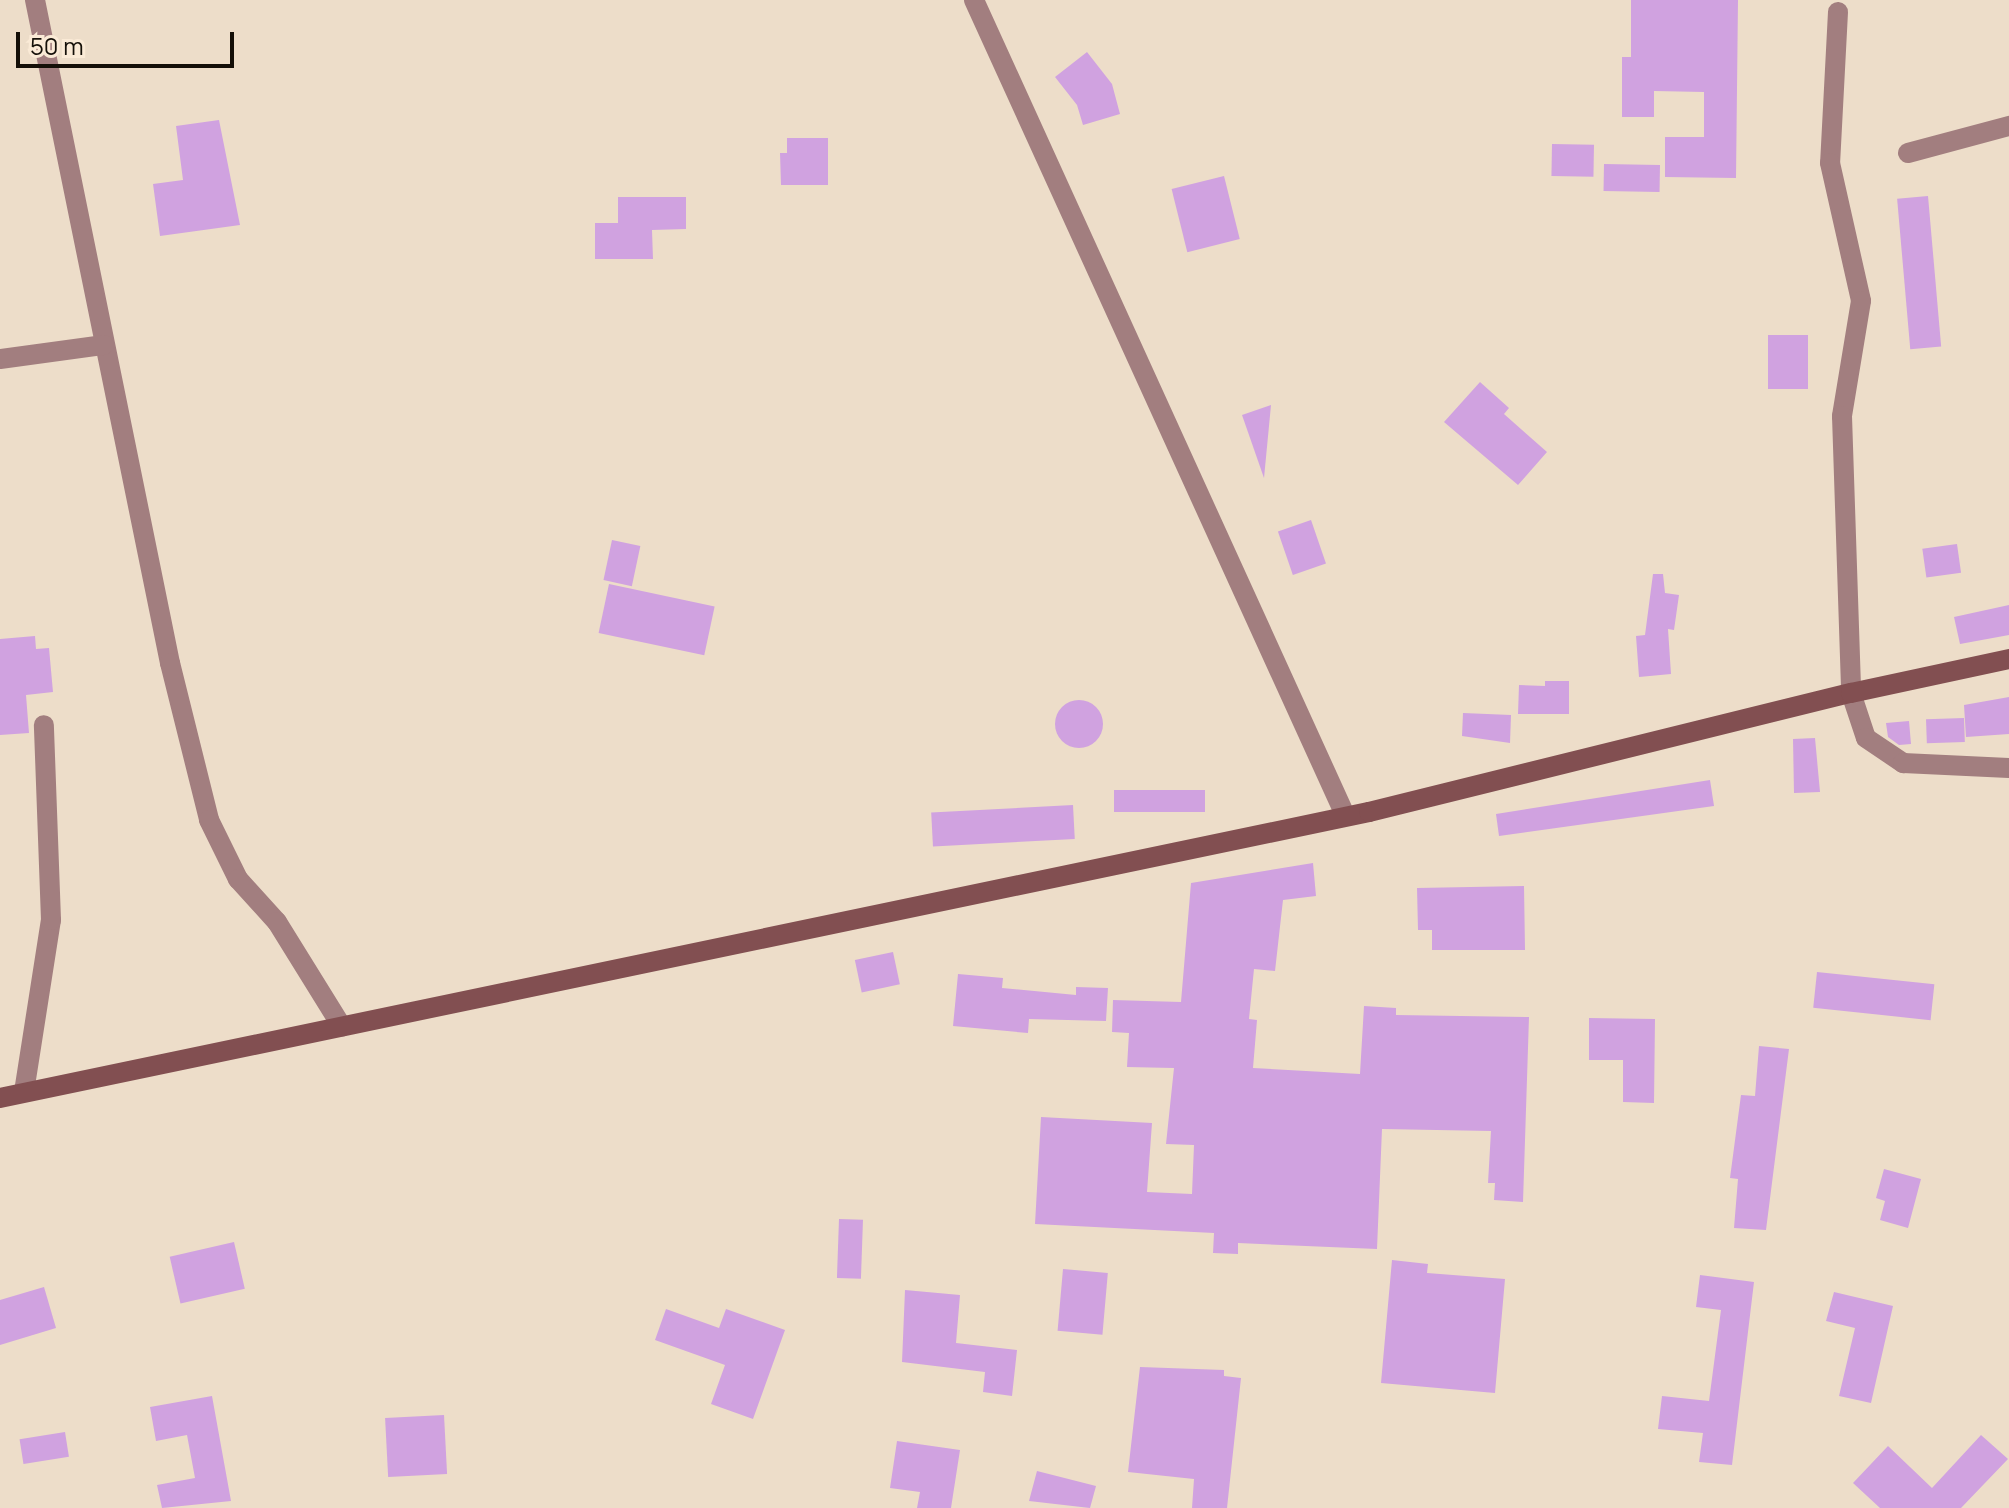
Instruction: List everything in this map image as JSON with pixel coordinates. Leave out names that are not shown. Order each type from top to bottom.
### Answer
[{"type":"main road","points":[[0,1098],[1345,815],[1851,693],[2009,659]]},
{"type":"street","points":[[35,0],[170,663],[209,820],[238,879],[277,922],[342,1027]]},
{"type":"street","points":[[974,0],[1345,815]]},
{"type":"street","points":[[1838,12],[1830,163],[1861,301],[1842,416],[1851,693],[1866,738],[1903,763],[2009,768]]},
{"type":"street","points":[[1908,153],[2009,126]]},
{"type":"street","points":[[0,359],[104,345]]},
{"type":"street","points":[[24,1092],[51,920],[44,725]]},
{"type":"building","points":[[1631,0],[1738,0],[1736,178],[1665,177],[1665,137],[1704,137],[1704,92],[1654,91],[1654,117],[1622,117],[1622,57],[1631,57]]},
{"type":"building","points":[[1087,52],[1112,84],[1120,114],[1083,125],[1077,105],[1055,77]]},
{"type":"building","points":[[219,120],[240,225],[160,236],[153,184],[183,180],[176,126]]},
{"type":"building","points":[[787,138],[828,138],[828,185],[781,185],[780,153],[787,153]]},
{"type":"building","points":[[1552,144],[1594,145],[1593,177],[1551,176]]},
{"type":"building","points":[[1604,164],[1660,165],[1660,192],[1604,191]]},
{"type":"building","points":[[1224,176],[1240,239],[1187,252],[1172,189]]},
{"type":"building","points":[[1928,196],[1941,346],[1910,349],[1897,199]]},
{"type":"building","points":[[618,197],[686,197],[686,229],[652,230],[653,259],[595,259],[595,223],[618,223]]},
{"type":"building","points":[[1768,335],[1808,335],[1808,389],[1768,389]]},
{"type":"building","points":[[1480,382],[1509,408],[1504,414],[1547,452],[1518,485],[1444,422]]},
{"type":"building","points":[[1271,405],[1264,478],[1242,415]]},
{"type":"building","points":[[1311,520],[1326,563],[1293,575],[1278,531]]},
{"type":"building","points":[[612,540],[640,546],[632,586],[603,580]]},
{"type":"building","points":[[1957,544],[1961,573],[1926,578],[1922,549]]},
{"type":"building","points":[[1653,574],[1663,574],[1665,593],[1679,595],[1674,630],[1668,629],[1671,674],[1639,677],[1636,636],[1645,635]]},
{"type":"building","points":[[609,584],[715,606],[704,655],[599,633]]},
{"type":"building","points":[[2009,605],[2009,635],[1960,644],[1954,617]]},
{"type":"building","points":[[35,636],[36,649],[49,648],[53,692],[26,695],[29,733],[0,735],[0,639]]},
{"type":"building","points":[[1545,681],[1569,681],[1569,714],[1518,714],[1519,685],[1545,686]]},
{"type":"building","points":[[2009,697],[2009,734],[1966,737],[1964,705]]},
{"type":"building","points":[[1079,700],[1096,707],[1103,724],[1096,741],[1079,748],[1062,741],[1055,724],[1062,707]]},
{"type":"building","points":[[1463,713],[1511,715],[1510,743],[1462,736]]},
{"type":"building","points":[[1964,718],[1965,742],[1927,743],[1926,719]]},
{"type":"building","points":[[1909,721],[1911,744],[1899,745],[1888,737],[1886,723]]},
{"type":"building","points":[[1815,738],[1820,792],[1794,793],[1793,739]]},
{"type":"building","points":[[1710,780],[1714,806],[1499,836],[1496,814]]},
{"type":"building","points":[[1114,790],[1205,790],[1205,812],[1114,812]]},
{"type":"building","points":[[1073,805],[1075,839],[933,846],[931,812]]},
{"type":"building","points":[[1313,863],[1316,896],[1283,900],[1275,971],[1254,969],[1249,1019],[1257,1020],[1253,1068],[1360,1074],[1364,1006],[1396,1008],[1396,1015],[1529,1017],[1523,1202],[1494,1200],[1495,1183],[1488,1183],[1491,1131],[1382,1129],[1377,1249],[1238,1243],[1238,1254],[1213,1253],[1214,1233],[1035,1224],[1041,1117],[1152,1123],[1147,1192],[1192,1194],[1194,1145],[1166,1144],[1174,1068],[1127,1067],[1129,1033],[1112,1032],[1113,1000],[1181,1002],[1191,883]]},
{"type":"building","points":[[1524,886],[1525,950],[1432,950],[1432,930],[1418,930],[1417,888]]},
{"type":"building","points":[[893,952],[900,984],[862,992],[855,960]]},
{"type":"building","points":[[1817,972],[1934,984],[1931,1020],[1813,1008]]},
{"type":"building","points":[[958,974],[1003,978],[1002,988],[1076,995],[1076,987],[1108,988],[1106,1021],[1029,1019],[1028,1033],[953,1026]]},
{"type":"building","points":[[1589,1018],[1655,1019],[1654,1103],[1623,1102],[1623,1060],[1589,1060]]},
{"type":"building","points":[[1759,1046],[1789,1049],[1766,1230],[1734,1228],[1738,1179],[1730,1178],[1741,1095],[1755,1096]]},
{"type":"building","points":[[1884,1169],[1921,1179],[1908,1228],[1880,1220],[1885,1201],[1876,1198]]},
{"type":"building","points":[[839,1219],[863,1220],[861,1279],[837,1278]]},
{"type":"building","points":[[234,1242],[245,1289],[180,1304],[170,1257]]},
{"type":"building","points":[[1392,1260],[1428,1264],[1427,1273],[1505,1279],[1495,1393],[1381,1383]]},
{"type":"building","points":[[1063,1269],[1108,1273],[1102,1335],[1058,1331]]},
{"type":"building","points":[[1700,1275],[1754,1282],[1732,1465],[1699,1462],[1703,1433],[1658,1429],[1662,1396],[1709,1401],[1721,1310],[1696,1307]]},
{"type":"building","points":[[44,1287],[56,1328],[0,1345],[0,1300]]},
{"type":"building","points":[[905,1290],[960,1295],[956,1343],[1017,1350],[1012,1396],[983,1392],[985,1372],[902,1362]]},
{"type":"building","points":[[1834,1292],[1893,1306],[1871,1403],[1839,1396],[1855,1328],[1826,1321]]},
{"type":"building","points":[[666,1309],[719,1328],[726,1309],[785,1330],[753,1419],[711,1404],[725,1365],[655,1340]]},
{"type":"building","points":[[1140,1367],[1224,1370],[1224,1376],[1241,1378],[1227,1508],[1192,1508],[1194,1479],[1128,1472]]},
{"type":"building","points":[[212,1396],[231,1501],[162,1508],[157,1485],[195,1478],[187,1435],[156,1441],[150,1407]]},
{"type":"building","points":[[444,1415],[447,1474],[388,1477],[385,1418]]},
{"type":"building","points":[[65,1432],[69,1457],[23,1464],[20,1439]]},
{"type":"building","points":[[1981,1435],[2008,1459],[1961,1508],[1880,1508],[1853,1483],[1888,1446],[1932,1488]]},
{"type":"building","points":[[897,1441],[960,1450],[951,1508],[917,1508],[920,1492],[890,1488]]},
{"type":"building","points":[[1037,1471],[1096,1486],[1090,1508],[1029,1501]]}]
